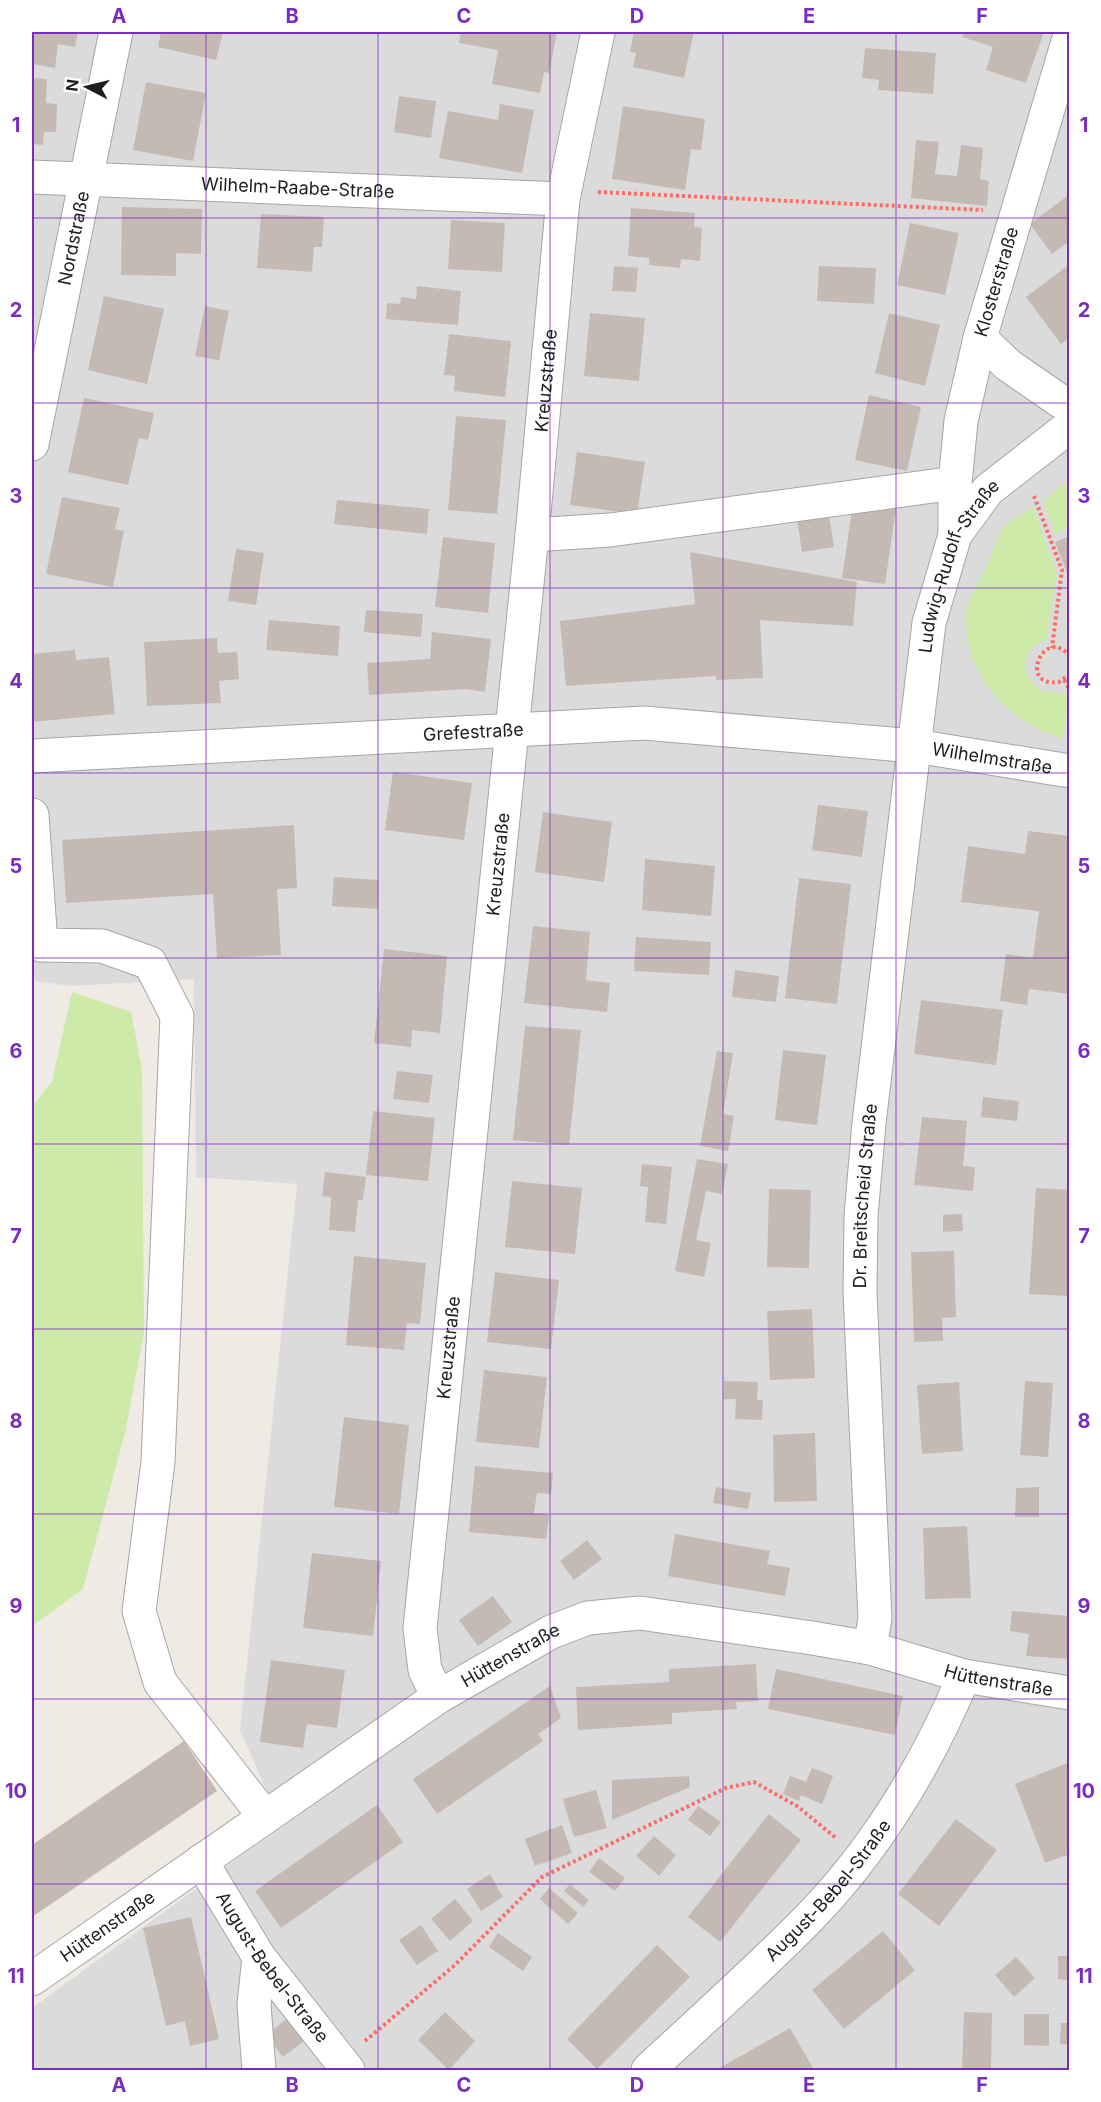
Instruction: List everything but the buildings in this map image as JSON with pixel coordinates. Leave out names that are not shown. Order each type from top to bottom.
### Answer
[{"type":"street","name":"Nordstraße","points":[[32,444],[116,32]]},
{"type":"street","name":"Kreuzstraße","points":[[438,1697],[425,1670],[420,1628],[532,536],[563,194],[598,32]]},
{"type":"street","name":"Klosterstraße","points":[[955,535],[955,483],[962,421],[980,338],[1070,35]]},
{"type":"street","name":"Wilhelm-Raabe-Straße","points":[[32,177],[87,181],[563,194]]},
{"type":"street","points":[[980,338],[1008,365],[1060,401],[1070,403]]},
{"type":"street","name":"Ludwig-Rudolf-Straße","points":[[915,746],[929,623],[955,535],[988,490],[1070,426]]},
{"type":"street","points":[[532,536],[610,530],[955,483]]},
{"type":"street","name":"Grefestraße","points":[[32,756],[644,723],[915,746]]},
{"type":"street","name":"Wilhelmstraße","points":[[915,746],[1070,771]]},
{"type":"street","name":"Dr. Breitscheid Straße","points":[[870,1648],[875,1618],[860,1293],[861,1216],[869,1124],[915,746]]},
{"type":"street","points":[[32,815],[41,945],[102,946],[150,963],[177,1016],[158,1462],[140,1611],[159,1682],[265,1816]]},
{"type":"street","name":"Hüttenstraße","points":[[32,1979],[438,1697],[551,1632],[588,1618],[640,1613],[870,1648],[964,1676],[1070,1693]]},
{"type":"street","name":"August-Bebel-Straße","points":[[648,2070],[811,1916],[860,1858],[908,1790],[943,1727],[964,1676]]},
{"type":"street","name":"August-Bebel-Straße","points":[[201,1861],[259,1957],[344,2067]]},
{"type":"street","points":[[259,1957],[254,2005],[259,2070]]},
{"type":"path","points":[[563,194],[1016,211]]},
{"type":"path","points":[[1021,465],[1062,570],[1052,648]]},
{"type":"path","points":[[1070,657],[1063,650],[1052,648],[1038,658],[1039,675],[1048,682],[1064,680],[1070,674]]},
{"type":"path","points":[[1064,680],[1070,690]]},
{"type":"path","points":[[344,2067],[455,1965],[542,1877],[726,1788],[754,1782],[797,1806],[860,1858]]},
{"type":"shaded area","points":[[32,32],[1069,32],[1069,2070],[32,2070],[32,2008],[282,1826],[240,1730],[297,1184],[196,1177],[194,979],[72,986],[32,981]]},
{"type":"green space","points":[[1069,480],[1069,527],[1055,534],[1043,501]]},
{"type":"green space","points":[[1034,507],[1057,576],[1046,639],[1035,645],[1028,654],[1027,673],[1040,689],[1051,693],[1064,692],[1068,699],[1063,739],[1044,732],[1009,710],[983,679],[973,661],[968,641],[966,620],[968,604],[999,534],[1007,524]]},
{"type":"green space","points":[[72,992],[131,1012],[142,1069],[144,1333],[125,1433],[83,1589],[32,1626],[32,1107],[52,1081]]}]
